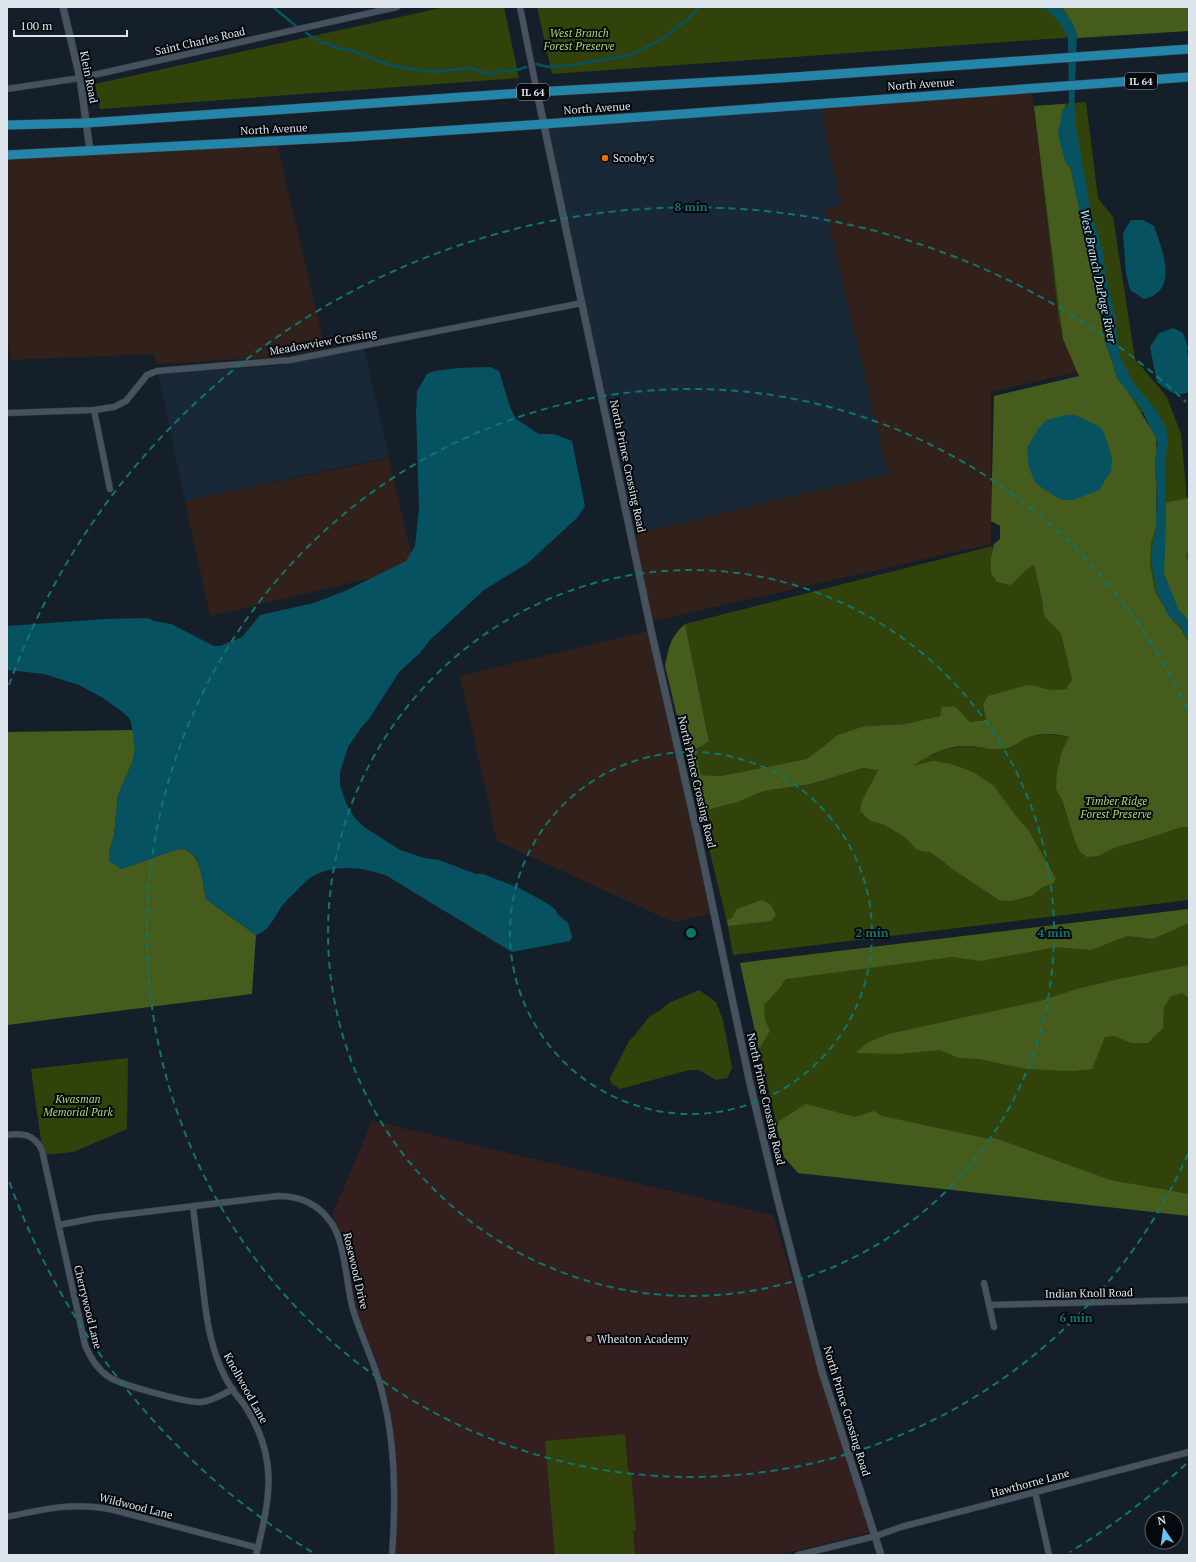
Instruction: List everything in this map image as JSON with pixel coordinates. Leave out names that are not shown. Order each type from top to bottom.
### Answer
[{"type":"main road","name":"North Avenue","points":[[7,125],[86,123],[537,92],[780,78],[1189,49]]},
{"type":"main road","name":"North Avenue","points":[[7,155],[544,124],[1189,77]]},
{"type":"street","name":"Klein Road","points":[[63,7],[80,78],[90,151]]},
{"type":"street","name":"Saint Charles Road","points":[[7,89],[80,78],[396,7]]},
{"type":"street","name":"North Prince Crossing Road","points":[[520,7],[649,622],[698,837],[749,1079],[778,1201],[822,1372],[881,1555]]},
{"type":"street","name":"Meadowview Crossing","points":[[7,413],[94,410],[114,407],[126,400],[147,375],[157,371],[290,360],[582,303]]},
{"type":"street","points":[[94,410],[110,489]]},
{"type":"street","name":"Cherrywood Lane","points":[[7,1135],[18,1134],[30,1136],[42,1150],[85,1346],[97,1366],[108,1377],[131,1386],[193,1402],[207,1401],[232,1389]]},
{"type":"street","name":"Rosewood Drive","points":[[59,1225],[96,1218],[288,1196],[312,1204],[324,1213],[335,1229],[341,1244],[353,1306],[378,1374],[387,1411],[392,1449],[394,1489],[392,1555]]},
{"type":"street","name":"Knollwood Lane","points":[[193,1206],[209,1330],[217,1357],[232,1389],[245,1406],[262,1439],[268,1470],[268,1504],[256,1555]]},
{"type":"street","points":[[984,1283],[994,1327]]},
{"type":"street","name":"Indian Knoll Road","points":[[989,1305],[1189,1300]]},
{"type":"street","name":"Hawthorne Lane","points":[[798,1555],[876,1536],[901,1527],[1189,1452]]},
{"type":"street","points":[[1035,1492],[1049,1555]]},
{"type":"street","name":"Wildwood Lane","points":[[7,1517],[57,1506],[90,1506],[110,1509],[258,1548]]},
{"type":"shaded area","points":[[1032,93],[1059,322],[1077,372],[991,392],[991,544],[653,621],[634,534],[888,474],[825,208],[841,205],[820,106]]},
{"type":"shaded area","points":[[820,106],[841,205],[825,208],[888,474],[634,534],[547,128]]},
{"type":"shaded area","points":[[277,144],[325,348],[280,357],[157,364],[154,354],[12,360],[7,335],[7,159]]},
{"type":"shaded area","points":[[364,348],[389,457],[185,501],[158,373],[276,366]]},
{"type":"shaded area","points":[[389,458],[414,568],[210,616],[185,501]]},
{"type":"shaded area","points":[[648,631],[711,914],[673,922],[497,841],[460,676]]},
{"type":"shaded area","name":"Wheaton Academy","points":[[372,1121],[773,1215],[821,1375],[871,1532],[779,1555],[395,1555],[397,1531],[395,1453],[389,1403],[375,1355],[360,1323],[345,1250],[332,1216]]},
{"type":"green space","name":"West Branch Forest Preserve","points":[[445,7],[504,7],[519,78],[100,109],[95,84]]},
{"type":"green space","name":"West Branch Forest Preserve","points":[[537,7],[1189,7],[1189,29],[552,74]]},
{"type":"green space","points":[[1061,7],[1189,7],[1189,31],[1077,38],[1077,34],[1065,11]]},
{"type":"green space","name":"Timber Ridge Forest Preserve","points":[[1086,102],[1098,198],[1113,217],[1135,359],[1167,397],[1181,434],[1187,498],[1189,498],[1189,900],[733,955],[728,926],[700,812],[738,802],[764,791],[811,784],[863,768],[878,770],[870,785],[912,767],[924,758],[947,749],[965,746],[1002,749],[1030,737],[1045,734],[1069,737],[1066,744],[1089,739],[1159,505],[1159,447],[1143,412],[1110,427],[1077,372],[1059,322],[1034,106]]},
{"type":"green space","points":[[1065,104],[1062,132],[1098,291],[1103,336],[1115,371],[1156,437],[1156,527],[1151,543],[1150,564],[1155,592],[1174,622],[1180,628],[1189,644],[1189,827],[1182,827],[1116,847],[1098,856],[1087,857],[1080,852],[1063,802],[1056,789],[1057,773],[1062,751],[1069,737],[1039,734],[1005,749],[960,746],[946,749],[925,758],[913,766],[933,761],[951,764],[973,772],[994,786],[1015,815],[1029,831],[1056,879],[1053,884],[1044,886],[1033,895],[1011,901],[999,900],[930,852],[921,851],[915,848],[905,837],[883,824],[871,821],[860,811],[862,801],[878,770],[863,768],[811,784],[764,791],[738,802],[700,812],[665,666],[673,638],[685,624],[709,741],[695,749],[701,775],[720,776],[807,759],[838,735],[865,726],[905,724],[940,716],[942,707],[955,706],[970,722],[986,720],[983,704],[988,696],[1028,685],[1051,690],[1066,689],[1072,680],[1061,634],[1044,616],[1034,565],[1025,571],[1011,585],[997,582],[991,573],[991,556],[994,544],[1000,539],[1000,526],[991,521],[994,396],[1079,376],[1063,339],[1034,106]]},
{"type":"green space","points":[[1189,498],[1189,550],[1186,555],[1189,564],[1189,620],[1179,611],[1164,574],[1164,566],[1165,503]]},
{"type":"green space","points":[[993,546],[991,556],[1011,585],[1025,571],[1034,565],[1044,616],[1061,634],[1072,680],[1066,689],[1051,690],[1036,686],[983,704],[986,720],[970,722],[955,706],[943,707],[940,716],[905,724],[865,726],[807,759],[720,776],[701,775],[695,749],[709,741],[685,624]]},
{"type":"green space","points":[[133,730],[135,749],[133,761],[118,795],[114,836],[109,852],[121,869],[175,850],[184,849],[190,852],[195,857],[201,871],[206,899],[256,935],[252,994],[7,1025],[7,732]]},
{"type":"green space","points":[[762,900],[771,905],[776,915],[771,921],[728,926],[727,920],[732,918],[737,909]]},
{"type":"green space","points":[[1189,909],[1189,1205],[798,1173],[784,1157],[740,963]]},
{"type":"green space","points":[[1189,909],[1189,923],[1153,939],[1127,936],[1091,950],[1056,947],[981,961],[952,957],[786,979],[764,1005],[765,1020],[770,1031],[759,1049],[740,963]]},
{"type":"green space","points":[[1189,965],[1189,998],[1182,993],[1171,996],[1164,1007],[1163,1028],[1148,1043],[1131,1043],[1114,1036],[1105,1037],[1092,1069],[1071,1071],[1026,1069],[980,1059],[959,1058],[940,1050],[899,1054],[856,1053],[867,1043],[888,1034],[1040,1001],[1077,989],[1119,979]]},
{"type":"green space","points":[[699,990],[716,1002],[723,1020],[732,1068],[727,1078],[716,1080],[699,1070],[689,1070],[620,1089],[611,1083],[610,1078],[629,1041],[649,1017],[669,1003]]},
{"type":"green space","name":"Kwasman Memorial Park","points":[[128,1058],[127,1129],[73,1152],[43,1155],[31,1069]]},
{"type":"green space","points":[[806,1104],[855,1117],[874,1111],[882,1116],[989,1139],[995,1138],[1110,1180],[1189,1194],[1189,1216],[798,1173],[784,1157],[776,1123]]},
{"type":"green space","points":[[625,1434],[628,1471],[631,1472],[636,1530],[633,1531],[635,1555],[555,1555],[545,1441]]},
{"type":"water","points":[[1042,7],[1061,7],[1072,22],[1077,34],[1074,115],[1091,212],[1102,248],[1107,283],[1115,315],[1121,359],[1135,385],[1154,407],[1166,427],[1168,441],[1165,462],[1166,522],[1164,574],[1179,611],[1189,620],[1189,642],[1179,624],[1169,617],[1156,590],[1152,564],[1152,549],[1156,527],[1157,485],[1155,478],[1155,457],[1158,443],[1142,410],[1116,377],[1112,359],[1106,346],[1106,335],[1099,295],[1082,224],[1064,126],[1064,120],[1069,110],[1068,38],[1058,20]]},
{"type":"water","points":[[1131,220],[1143,220],[1154,226],[1161,246],[1166,268],[1162,287],[1155,295],[1144,299],[1130,290],[1126,273],[1123,233]]},
{"type":"water","points":[[1173,328],[1183,333],[1188,347],[1189,392],[1184,394],[1176,394],[1157,382],[1150,347],[1159,333]]},
{"type":"water","points":[[490,367],[499,371],[510,407],[516,419],[539,434],[554,434],[572,441],[585,506],[578,517],[528,563],[484,590],[429,641],[420,653],[399,672],[369,719],[348,747],[340,773],[340,785],[346,803],[354,817],[364,827],[400,850],[424,858],[439,860],[476,874],[483,874],[519,888],[545,902],[556,910],[557,914],[568,923],[572,937],[570,941],[512,952],[387,876],[368,870],[348,868],[328,870],[310,878],[284,903],[268,927],[256,935],[206,899],[201,870],[195,857],[190,852],[184,849],[175,850],[121,869],[109,861],[109,852],[114,836],[118,795],[133,761],[135,749],[131,722],[129,718],[120,710],[103,698],[79,685],[44,674],[7,670],[7,626],[106,619],[148,618],[154,621],[171,624],[214,646],[220,646],[242,637],[260,615],[314,603],[345,591],[406,561],[415,546],[419,508],[416,413],[417,391],[427,374],[434,371],[458,368]]},
{"type":"water","points":[[1066,415],[1075,415],[1100,427],[1104,432],[1112,458],[1111,471],[1099,490],[1073,500],[1061,500],[1035,482],[1029,468],[1027,448],[1038,429],[1046,420]]},
{"type":"waterway","points":[[273,7],[296,26]]},
{"type":"waterway","points":[[536,64],[548,67],[573,65],[631,55],[664,38],[687,20],[699,7]]},
{"type":"waterway","points":[[306,33],[323,43],[340,49],[347,49],[390,65],[410,69],[432,72],[471,68],[492,75],[498,70],[514,71],[526,67]]},
{"type":"waterway","name":"West Branch DuPage River","points":[[1069,113],[1065,134],[1072,160]]},
{"type":"place","name":"Scooby's","points":[[605,158]]},
{"type":"place","name":"Wheaton Academy","points":[[589,1339]]}]
